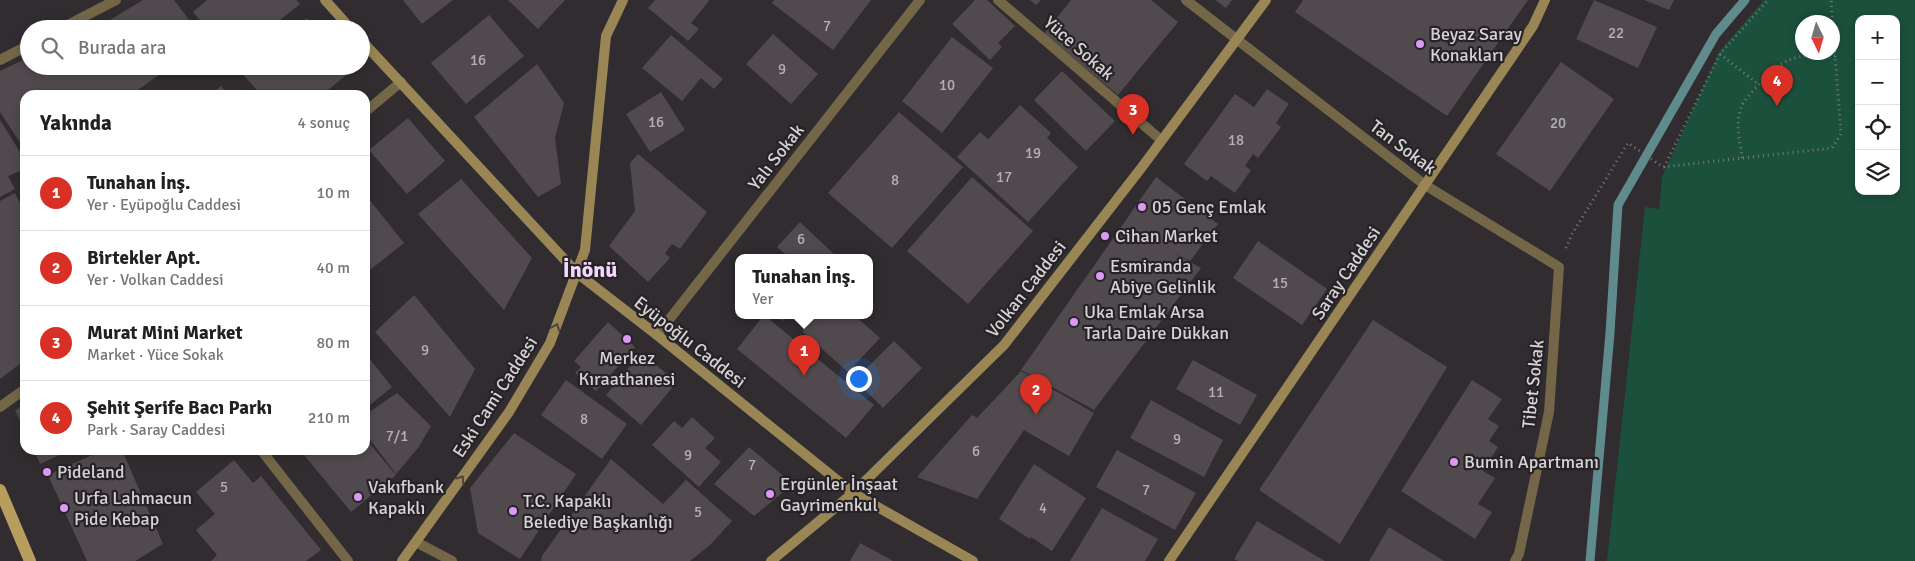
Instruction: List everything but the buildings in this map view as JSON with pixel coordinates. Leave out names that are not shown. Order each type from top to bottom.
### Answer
[{"type":"main road","points":[[0,490],[30,561]]},
{"type":"street","points":[[77,20],[116,0]]},
{"type":"street","points":[[324,0],[343,20]]},
{"type":"street","name":"Eski Cami Caddesi","points":[[402,561],[509,412],[550,343],[585,250],[606,36],[623,0]]},
{"type":"street","name":"Yalı Sokak","points":[[657,335],[920,0]]},
{"type":"street","name":"Yüce Sokak","points":[[998,0],[1162,140]]},
{"type":"street","name":"Tan Sokak","points":[[1186,0],[1425,186],[1559,267]]},
{"type":"street","name":"Volkan Caddesi","points":[[771,561],[853,493],[1004,345],[1238,40],[1266,0]]},
{"type":"street","name":"Saray Caddesi","points":[[1169,561],[1533,26],[1545,0]]},
{"type":"street","name":"Eyüpoğlu Caddesi","points":[[370,49],[576,274],[657,335],[853,493],[973,561]]},
{"type":"street","points":[[0,60],[20,50]]},
{"type":"street","points":[[370,108],[401,82]]},
{"type":"street","name":"Tibet Sokak","points":[[1515,561],[1519,554],[1549,412],[1559,267]]},
{"type":"street","points":[[0,407],[20,392]]},
{"type":"street","points":[[265,455],[348,561]]},
{"type":"street","points":[[416,542],[452,561]]},
{"type":"path","points":[[1663,167],[1720,54],[1768,0]]},
{"type":"path","points":[[1831,0],[1832,15]]},
{"type":"path","points":[[1720,54],[1758,84]]},
{"type":"path","points":[[1742,158],[1738,128],[1741,107],[1758,84],[1788,60],[1795,58]]},
{"type":"path","points":[[1559,267],[1572,234],[1628,143],[1663,167],[1832,148],[1841,134],[1835,60]]},
{"type":"green space","points":[[1764,0],[1915,0],[1915,561],[1607,561],[1645,207],[1659,209],[1662,177],[1719,52]]},
{"type":"waterway","points":[[1590,561],[1610,333],[1618,205],[1716,34],[1745,0]]},
{"type":"place","name":"Beyaz Saray Konakları","points":[[1420,44]]},
{"type":"place","name":"Şehit Şerife Bacı Parkı","points":[[1777,106]]},
{"type":"place","name":"Murat Mini Market","points":[[1133,135]]},
{"type":"place","name":"05 Genç Emlak","points":[[1142,207]]},
{"type":"place","name":"Cihan Market","points":[[1105,236]]},
{"type":"place","name":"Esmiranda Abiye Gelinlik","points":[[1100,276]]},
{"type":"place","name":"Uka Emlak Arsa Tarla Daire Dükkan","points":[[1074,322]]},
{"type":"place","name":"Merkez Kıraathanesi","points":[[627,339]]},
{"type":"place","name":"Tunahan İnş.","points":[[804,376]]},
{"type":"place","name":"Birtekler Apt.","points":[[1036,415]]},
{"type":"place","name":"Bumin Apartmanı","points":[[1454,462]]},
{"type":"place","name":"Pideland","points":[[47,472]]},
{"type":"place","name":"Ergünler İnşaat Gayrimenkul","points":[[770,494]]},
{"type":"place","name":"Vakıfbank Kapaklı","points":[[358,497]]},
{"type":"place","name":"Urfa Lahmacun Pide Kebap","points":[[64,508]]},
{"type":"place","name":"T.C. Kapaklı Belediye Başkanlığı","points":[[513,511]]},
{"type":"district","name":"İnönü","points":[[590,269]]}]
